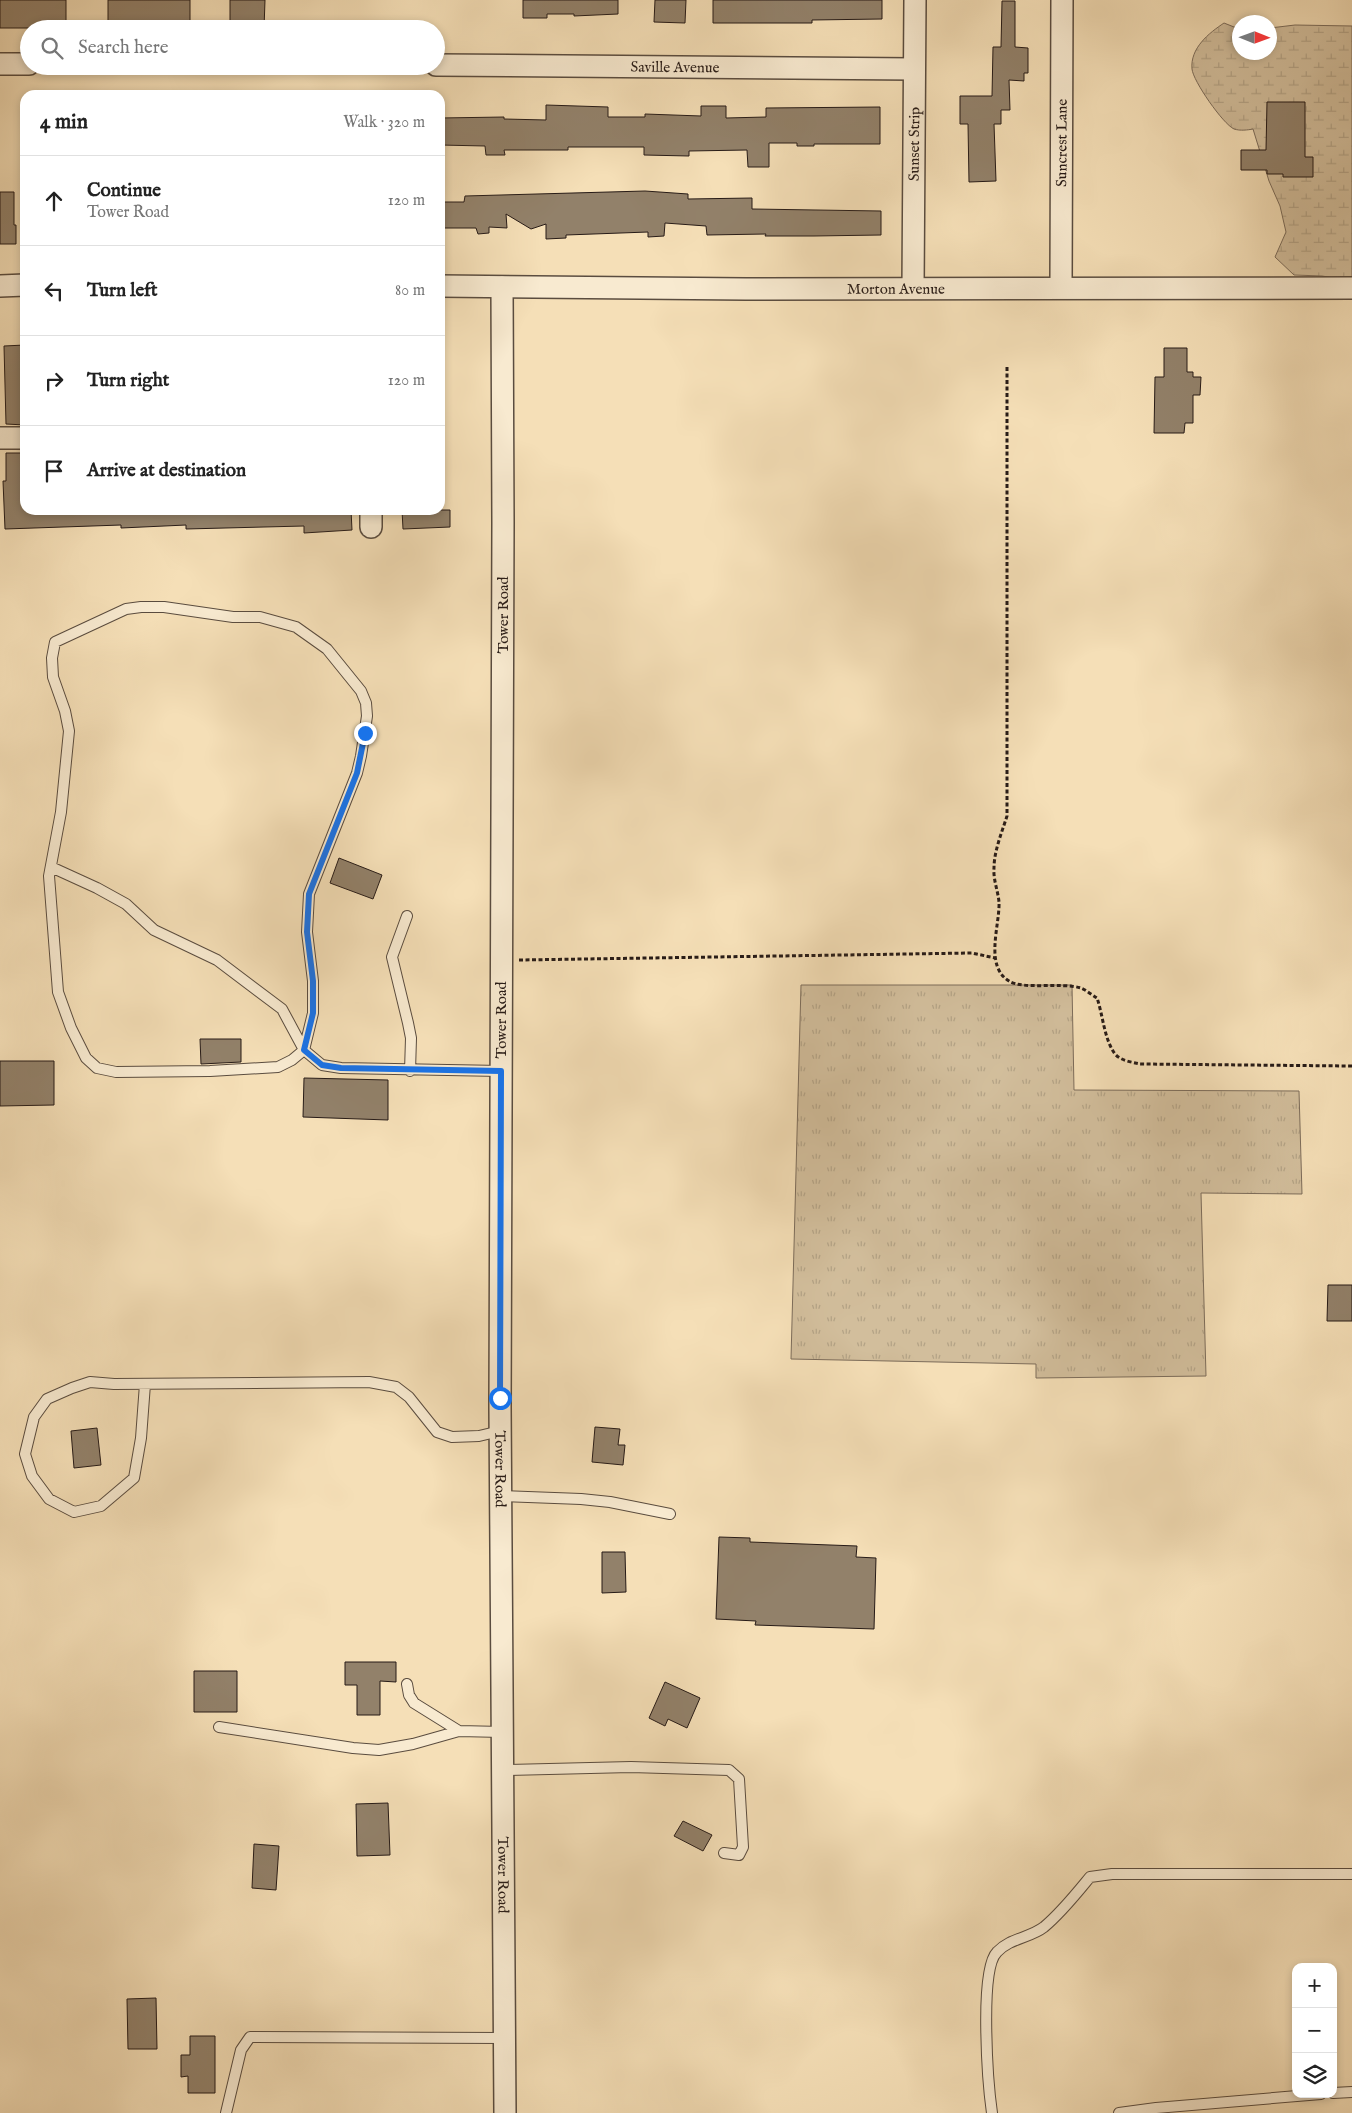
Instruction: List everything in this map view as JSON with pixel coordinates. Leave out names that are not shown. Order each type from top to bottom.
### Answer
[{"type":"street","name":"Sunset Strip","points":[[912,288],[915,0]]},
{"type":"street","name":"Suncrest Lane","points":[[1061,287],[1062,0]]},
{"type":"street","points":[[0,64],[20,64]]},
{"type":"street","name":"Saville Avenue","points":[[445,65],[914,69]]},
{"type":"street","points":[[0,286],[20,286]]},
{"type":"street","name":"Morton Avenue","points":[[445,286],[1352,288]]},
{"type":"street","name":"Tower Road","points":[[502,287],[500,1496],[505,2113]]},
{"type":"street","points":[[0,438],[20,438]]},
{"type":"lane","points":[[141,607],[164,607],[233,617],[260,617],[296,627],[310,635],[344,668],[361,691],[366,702],[367,716],[357,773],[309,894],[307,932],[313,981],[313,1013],[304,1050],[292,1060],[278,1067],[253,1069],[116,1072],[97,1068],[86,1058],[71,1028],[58,992],[49,876],[60,812],[69,731],[65,711],[53,677],[52,658],[55,642],[126,609],[141,607]]},
{"type":"lane","points":[[51,867],[97,888],[126,904],[154,930],[217,960],[282,1009],[304,1050],[322,1065],[341,1068],[501,1071]]},
{"type":"lane","points":[[407,916],[392,957],[410,1031],[410,1070]]},
{"type":"lane","points":[[145,1384],[141,1438],[134,1478],[100,1506],[74,1512],[48,1499],[32,1476],[25,1454],[34,1417],[47,1399],[90,1382],[145,1384],[368,1382],[396,1387],[409,1397],[437,1432],[452,1438],[479,1436],[500,1431]]},
{"type":"lane","points":[[500,1496],[610,1502],[670,1514]]},
{"type":"lane","points":[[407,1684],[409,1695],[414,1703],[459,1731]]},
{"type":"lane","points":[[219,1726],[353,1748],[379,1750],[413,1744],[459,1731],[502,1732]]},
{"type":"lane","points":[[503,1770],[631,1767],[729,1770],[739,1779],[743,1847],[739,1855],[724,1853]]},
{"type":"lane","points":[[992,2113],[986,2056],[988,1974],[996,1952],[1013,1939],[1042,1928],[1065,1907],[1090,1877],[1122,1874],[1352,1874]]},
{"type":"lane","points":[[226,2113],[241,2050],[250,2037],[504,2038]]},
{"type":"lane","points":[[1337,2093],[1352,2092]]},
{"type":"lane","points":[[1119,2113],[1292,2096]]},
{"type":"path","points":[[1007,367],[1007,816],[998,845],[994,868],[999,902],[995,958],[1000,972],[1009,982],[1022,985],[1058,984],[1082,988],[1097,998],[1107,1037],[1116,1055],[1124,1060],[1140,1064],[1352,1066]]},
{"type":"path","points":[[501,960],[972,953],[995,958]]},
{"type":"green space","points":[[1224,23],[1232,26],[1232,60],[1277,60],[1277,27],[1295,25],[1352,26],[1352,281],[1322,276],[1294,275],[1275,257],[1286,232],[1280,206],[1269,181],[1253,129],[1239,130],[1229,125],[1216,111],[1197,83],[1192,69],[1192,61],[1197,48],[1212,31]]},
{"type":"green space","points":[[801,985],[1072,985],[1074,1090],[1299,1091],[1302,1194],[1201,1193],[1206,1376],[1036,1378],[1036,1364],[791,1359]]},
{"type":"building","points":[[0,0],[66,0],[66,20],[20,20],[20,28],[0,28]]},
{"type":"building","points":[[108,0],[190,0],[190,20],[108,20]]},
{"type":"building","points":[[230,0],[265,0],[264,20],[230,20]]},
{"type":"building","points":[[523,0],[618,0],[618,14],[574,16],[574,14],[547,14],[547,18],[523,18]]},
{"type":"building","points":[[655,0],[686,0],[685,23],[654,22]]},
{"type":"building","points":[[713,0],[882,0],[882,19],[812,20],[812,23],[713,23]]},
{"type":"building","points":[[1002,1],[1015,1],[1015,47],[1028,48],[1028,73],[1024,73],[1024,81],[1009,80],[1010,110],[1001,110],[1001,124],[994,124],[996,181],[969,182],[968,124],[960,124],[960,96],[992,96],[993,47],[1001,47]]},
{"type":"building","points":[[1267,102],[1305,102],[1305,157],[1313,157],[1313,177],[1283,177],[1283,174],[1267,174],[1267,170],[1241,170],[1241,150],[1266,150]]},
{"type":"building","points":[[546,105],[608,107],[608,117],[645,117],[645,114],[701,116],[701,106],[726,106],[726,118],[766,117],[766,108],[880,107],[880,144],[814,144],[814,146],[797,146],[797,143],[769,143],[769,167],[748,167],[747,150],[689,151],[689,156],[644,155],[644,147],[568,147],[568,150],[504,150],[505,155],[486,155],[485,146],[445,145],[445,118],[504,117],[504,119],[546,120]]},
{"type":"building","points":[[645,191],[688,194],[688,199],[752,198],[752,209],[881,211],[881,235],[707,235],[706,226],[665,223],[664,236],[648,237],[648,232],[566,235],[566,238],[546,239],[546,224],[531,229],[506,214],[507,228],[489,227],[489,233],[478,234],[476,228],[445,228],[445,202],[464,202],[465,196]]},
{"type":"building","points":[[0,192],[14,192],[16,244],[0,244]]},
{"type":"building","points":[[20,345],[20,425],[6,424],[4,346]]},
{"type":"building","points":[[1164,348],[1187,348],[1187,372],[1193,372],[1193,377],[1201,377],[1200,395],[1193,395],[1193,423],[1185,423],[1184,433],[1154,433],[1155,377],[1164,377]]},
{"type":"building","points":[[6,453],[20,453],[20,515],[351,515],[352,530],[304,533],[304,526],[186,529],[186,525],[121,528],[121,525],[5,529],[3,481],[6,481]]},
{"type":"building","points":[[445,510],[450,510],[450,527],[403,529],[402,515],[445,515]]},
{"type":"building","points":[[339,858],[382,875],[373,899],[330,883]]},
{"type":"building","points":[[200,1039],[241,1039],[241,1062],[201,1064]]},
{"type":"building","points":[[0,1061],[54,1061],[54,1105],[0,1106]]},
{"type":"building","points":[[304,1078],[388,1080],[388,1120],[303,1117]]},
{"type":"building","points":[[1328,1285],[1352,1285],[1352,1321],[1327,1321]]},
{"type":"building","points":[[595,1427],[620,1429],[618,1445],[625,1445],[623,1465],[592,1462]]},
{"type":"building","points":[[97,1428],[101,1465],[74,1468],[71,1431]]},
{"type":"building","points":[[719,1537],[750,1538],[750,1542],[857,1546],[856,1557],[876,1558],[874,1629],[755,1625],[756,1621],[716,1619]]},
{"type":"building","points":[[602,1552],[625,1552],[626,1592],[602,1593]]},
{"type":"building","points":[[345,1662],[396,1662],[396,1682],[380,1681],[380,1715],[357,1715],[357,1685],[345,1685]]},
{"type":"building","points":[[194,1671],[237,1671],[237,1712],[194,1712]]},
{"type":"building","points":[[665,1682],[700,1698],[687,1728],[668,1719],[665,1726],[649,1718]]},
{"type":"building","points":[[388,1803],[390,1855],[357,1856],[356,1804]]},
{"type":"building","points":[[683,1821],[712,1835],[703,1851],[674,1836]]},
{"type":"building","points":[[254,1844],[279,1846],[276,1890],[252,1888]]},
{"type":"building","points":[[156,1998],[157,2049],[128,2049],[127,1999]]},
{"type":"building","points":[[190,2036],[215,2036],[215,2093],[188,2093],[188,2076],[181,2077],[181,2055],[190,2055]]},
{"type":"route","points":[[365,733],[357,773],[309,894],[307,932],[313,981],[313,1013],[304,1050],[322,1065],[341,1068],[501,1071],[500,1398]]}]
